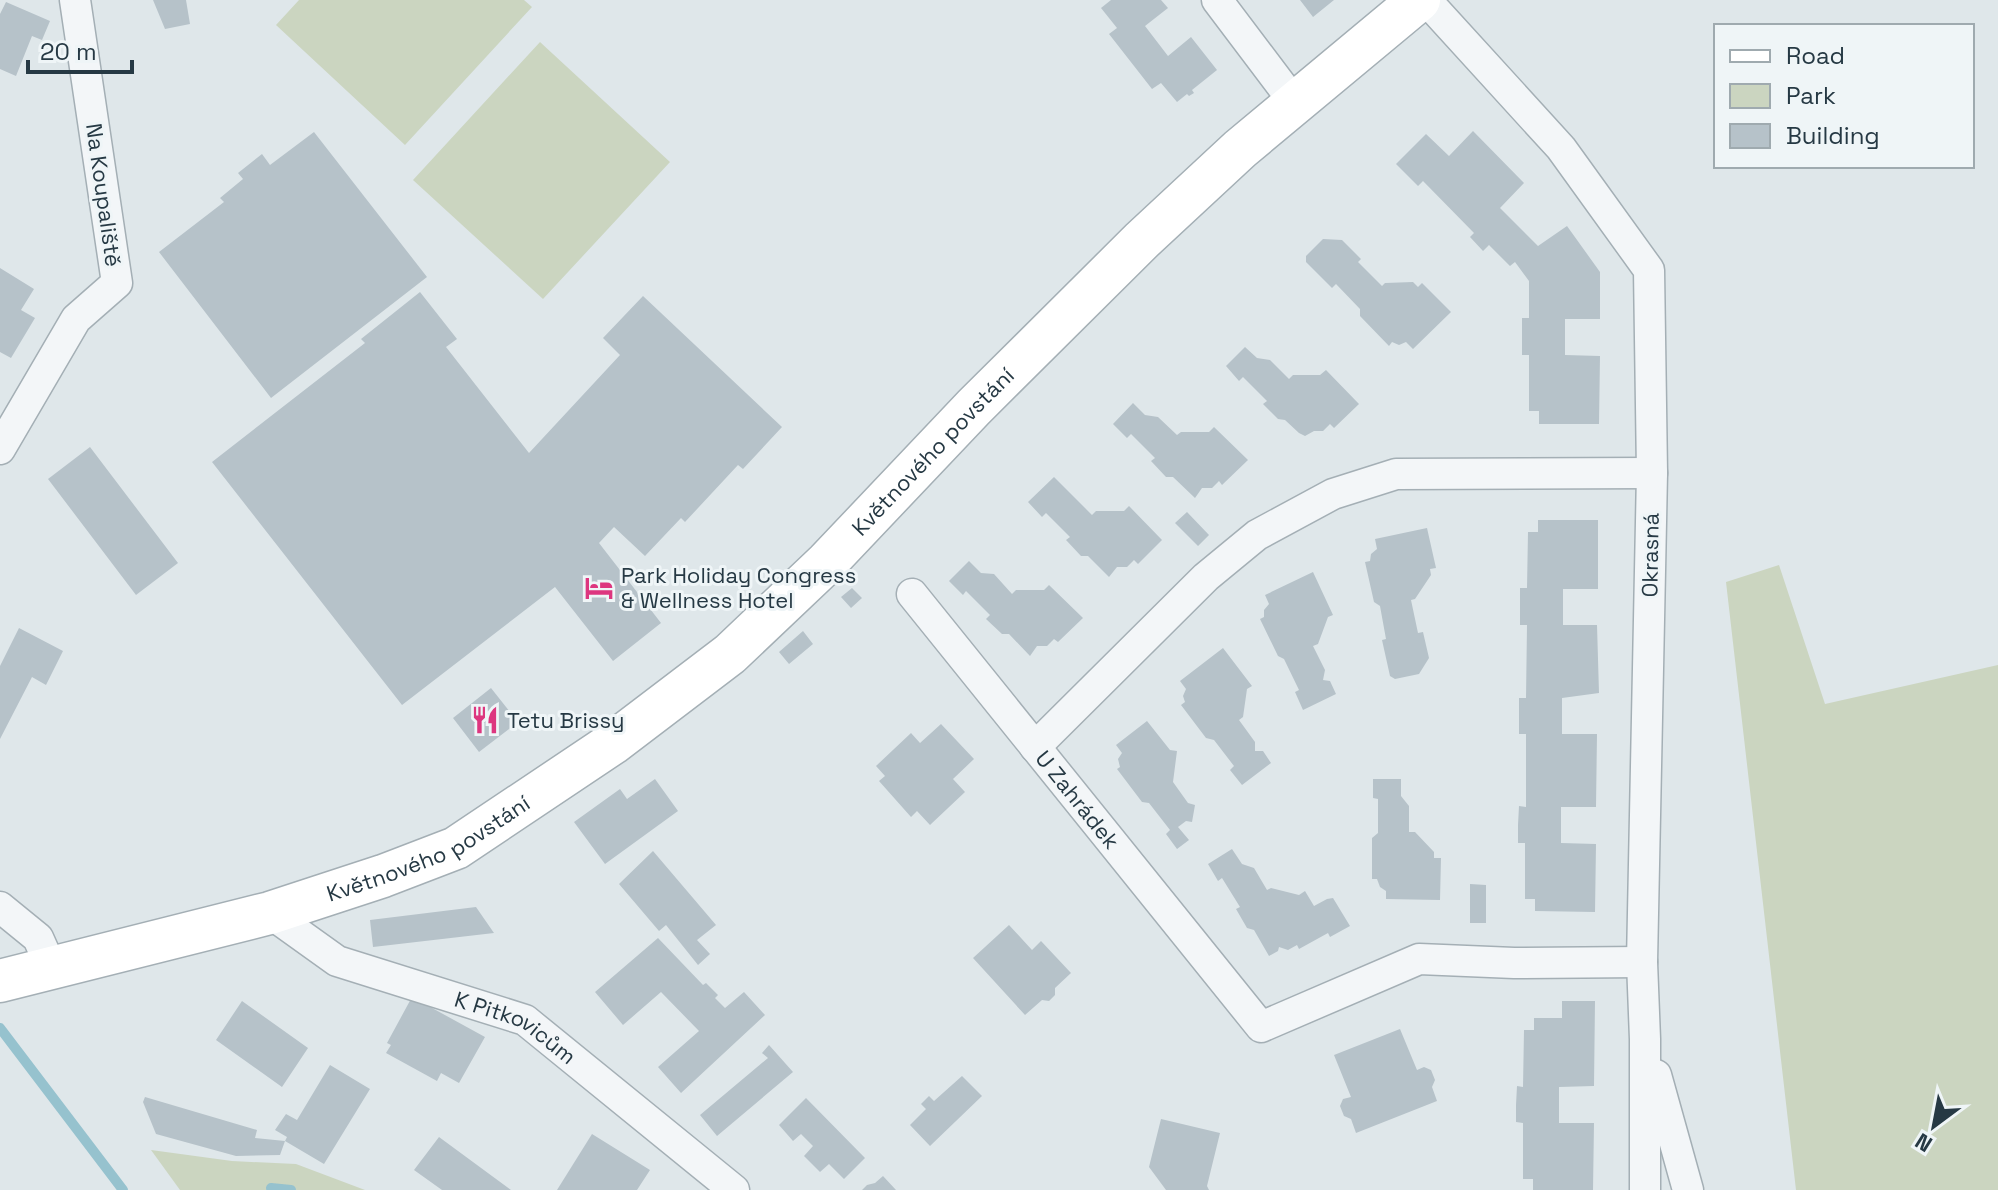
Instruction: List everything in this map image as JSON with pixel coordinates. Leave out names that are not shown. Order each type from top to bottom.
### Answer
[{"type":"street","name":"Na Koupaliště","points":[[0,449],[76,319],[117,283],[75,0]]},
{"type":"street","points":[[1217,0],[1294,102]]},
{"type":"street","name":"Květnového povstání","points":[[26,974],[270,913],[456,848],[613,743],[730,654],[827,562],[974,407],[1141,241],[1294,102],[1419,0]]},
{"type":"street","name":"Okrasná","points":[[1426,0],[1561,148],[1649,270],[1652,473],[1642,962],[1645,1190]]},
{"type":"street","name":"U Zahrádek","points":[[1642,962],[1514,963],[1419,959],[1261,1027],[1035,747],[1206,577],[1257,535],[1333,494],[1396,474],[1652,473]]},
{"type":"street","points":[[912,594],[1035,747]]},
{"type":"street","points":[[0,907],[38,938],[26,974]]},
{"type":"street","name":"K Pitkovicům","points":[[270,913],[337,961],[525,1020],[734,1190]]},
{"type":"street","points":[[1645,1039],[1688,1190]]},
{"type":"green space","points":[[299,0],[524,0],[532,7],[405,145],[276,25]]},
{"type":"green space","points":[[540,42],[670,162],[543,299],[413,180]]},
{"type":"green space","points":[[1779,565],[1825,704],[1998,665],[1998,1190],[1796,1190],[1726,582]]},
{"type":"green space","points":[[151,1150],[232,1161],[296,1164],[365,1190],[180,1190]]},
{"type":"building","points":[[153,0],[186,0],[190,24],[165,29]]},
{"type":"building","points":[[1111,0],[1161,0],[1168,8],[1145,26],[1168,56],[1191,37],[1217,70],[1192,90],[1194,93],[1177,102],[1161,83],[1152,89],[1109,34],[1117,28],[1101,8]]},
{"type":"building","points":[[1300,0],[1334,0],[1313,17]]},
{"type":"building","points":[[6,2],[50,21],[42,40],[32,36],[16,76],[0,69],[0,14]]},
{"type":"building","points":[[1473,131],[1524,183],[1500,208],[1538,246],[1567,226],[1600,272],[1600,319],[1565,319],[1565,355],[1600,356],[1599,424],[1539,424],[1539,411],[1529,411],[1529,355],[1522,355],[1522,318],[1529,318],[1529,281],[1515,262],[1510,266],[1489,245],[1483,251],[1470,237],[1474,233],[1423,181],[1418,186],[1396,164],[1426,134],[1449,156]]},
{"type":"building","points":[[314,132],[427,277],[271,398],[159,252],[224,202],[220,198],[243,179],[238,173],[262,154],[270,165]]},
{"type":"building","points":[[1323,239],[1342,240],[1382,286],[1385,283],[1413,282],[1418,287],[1422,283],[1451,312],[1413,349],[1406,342],[1399,345],[1392,342],[1389,346],[1360,316],[1360,309],[1336,284],[1332,288],[1306,262],[1306,256]]},
{"type":"building","points":[[0,268],[34,289],[21,310],[35,318],[11,358],[0,352]]},
{"type":"building","points":[[420,292],[457,339],[446,347],[529,453],[620,355],[603,338],[643,296],[782,427],[743,469],[738,465],[685,522],[681,518],[645,556],[614,527],[599,543],[661,623],[613,661],[555,587],[402,705],[212,462],[365,343],[361,339]]},
{"type":"building","points":[[1245,347],[1257,358],[1270,360],[1289,379],[1293,375],[1320,375],[1326,370],[1359,404],[1334,428],[1330,424],[1323,431],[1314,431],[1305,436],[1299,433],[1285,420],[1278,419],[1263,404],[1267,401],[1243,377],[1239,381],[1226,366]]},
{"type":"building","points":[[1133,403],[1145,415],[1158,417],[1177,435],[1181,432],[1209,432],[1214,427],[1248,460],[1222,485],[1219,481],[1212,488],[1202,488],[1195,498],[1173,477],[1166,477],[1151,461],[1155,458],[1131,434],[1127,438],[1113,424]]},
{"type":"building","points":[[90,447],[178,563],[136,595],[48,479]]},
{"type":"building","points":[[1054,477],[1092,515],[1096,511],[1124,511],[1129,506],[1162,540],[1138,564],[1134,560],[1127,567],[1117,567],[1109,577],[1088,556],[1081,556],[1066,540],[1070,537],[1046,513],[1042,517],[1028,502]]},
{"type":"building","points":[[1187,512],[1209,535],[1198,546],[1175,523]]},
{"type":"building","points":[[1538,520],[1598,520],[1598,589],[1563,589],[1563,625],[1597,625],[1599,693],[1562,698],[1562,734],[1597,734],[1596,807],[1561,807],[1561,843],[1596,844],[1595,912],[1535,911],[1535,899],[1525,899],[1525,843],[1518,843],[1518,825],[1519,806],[1526,807],[1526,734],[1519,734],[1519,698],[1526,698],[1527,625],[1520,625],[1520,588],[1527,588],[1528,532],[1538,532]]},
{"type":"building","points":[[1427,528],[1436,568],[1430,569],[1431,575],[1415,599],[1411,600],[1418,633],[1423,632],[1429,658],[1419,674],[1395,679],[1390,676],[1382,640],[1386,639],[1380,606],[1374,602],[1365,562],[1370,561],[1371,554],[1377,549],[1375,539]]},
{"type":"building","points":[[969,561],[981,573],[994,574],[1012,594],[1016,590],[1044,590],[1049,585],[1083,618],[1058,642],[1054,639],[1047,646],[1037,646],[1030,656],[1009,634],[1002,634],[986,619],[990,615],[966,591],[963,595],[949,581]]},
{"type":"building","points":[[1313,572],[1333,615],[1328,617],[1318,644],[1313,646],[1325,670],[1323,680],[1330,681],[1336,694],[1303,710],[1295,692],[1299,690],[1260,619],[1264,617],[1264,610],[1269,604],[1265,595]]},
{"type":"building","points":[[852,588],[862,598],[851,608],[841,597]]},
{"type":"building","points":[[19,628],[63,651],[46,685],[32,677],[0,739],[0,666]]},
{"type":"building","points":[[803,631],[813,644],[789,664],[779,652]]},
{"type":"building","points":[[1223,648],[1252,686],[1247,689],[1243,717],[1239,720],[1255,742],[1255,751],[1263,751],[1271,763],[1242,785],[1230,770],[1234,766],[1214,740],[1206,738],[1181,705],[1185,702],[1183,696],[1186,689],[1180,681]]},
{"type":"building","name":"Tetu Brissy","points":[[491,688],[518,722],[479,752],[453,718]]},
{"type":"building","points":[[1147,721],[1170,750],[1177,751],[1173,782],[1188,803],[1195,805],[1192,822],[1186,821],[1178,827],[1189,840],[1177,849],[1166,834],[1170,830],[1149,803],[1142,802],[1117,769],[1122,753],[1116,745]]},
{"type":"building","points":[[941,724],[974,759],[953,779],[965,792],[930,825],[917,811],[911,817],[879,781],[885,776],[876,766],[911,733],[920,743]]},
{"type":"building","points":[[655,779],[678,811],[605,864],[574,822],[620,789],[627,799]]},
{"type":"building","points":[[1373,779],[1401,779],[1401,796],[1409,806],[1409,832],[1415,832],[1434,852],[1434,858],[1441,858],[1440,900],[1386,899],[1386,891],[1377,879],[1372,879],[1372,838],[1378,833],[1378,799],[1373,798]]},
{"type":"building","points":[[1232,849],[1242,864],[1254,868],[1267,890],[1271,888],[1299,895],[1305,891],[1314,906],[1333,898],[1350,926],[1330,937],[1328,933],[1299,949],[1297,945],[1288,950],[1279,947],[1269,956],[1254,930],[1247,928],[1236,909],[1240,907],[1222,878],[1218,881],[1208,864]]},
{"type":"building","points":[[653,851],[716,925],[697,940],[710,954],[698,965],[666,925],[659,931],[619,884]]},
{"type":"building","points":[[1470,884],[1486,885],[1486,923],[1470,923]]},
{"type":"building","points":[[476,907],[494,933],[373,947],[370,920]]},
{"type":"building","points":[[1009,925],[1032,950],[1041,941],[1071,973],[1055,988],[1055,995],[1049,1001],[1042,1000],[1025,1015],[973,958]]},
{"type":"building","points":[[658,938],[703,985],[706,983],[718,995],[715,998],[725,1008],[744,992],[765,1015],[681,1093],[658,1067],[699,1031],[661,992],[623,1025],[595,992]]},
{"type":"building","points":[[412,997],[485,1037],[459,1083],[441,1073],[437,1081],[386,1053],[391,1045],[387,1043]]},
{"type":"building","points":[[242,1001],[308,1048],[282,1087],[216,1040]]},
{"type":"building","points":[[1562,1001],[1595,1001],[1594,1086],[1559,1087],[1559,1123],[1594,1123],[1593,1190],[1533,1190],[1533,1179],[1523,1179],[1523,1123],[1516,1122],[1516,1105],[1517,1086],[1523,1087],[1524,1030],[1534,1030],[1534,1018],[1562,1018]]},
{"type":"building","points":[[1400,1029],[1417,1070],[1424,1067],[1431,1070],[1437,1101],[1356,1133],[1351,1119],[1344,1116],[1340,1106],[1343,1099],[1351,1097],[1334,1055]]},
{"type":"building","points":[[769,1045],[793,1072],[717,1136],[700,1115],[768,1058],[762,1053]]},
{"type":"building","points":[[330,1065],[370,1089],[324,1164],[285,1141],[287,1137],[275,1130],[286,1114],[297,1120]]},
{"type":"building","points":[[962,1076],[982,1096],[930,1146],[910,1125],[926,1109],[921,1104],[929,1096],[934,1101]]},
{"type":"building","points":[[145,1097],[257,1130],[255,1138],[285,1141],[280,1155],[236,1156],[156,1134],[143,1102]]},
{"type":"building","points":[[806,1098],[865,1158],[844,1179],[829,1164],[820,1172],[804,1156],[813,1146],[801,1134],[793,1141],[779,1125]]},
{"type":"building","points":[[1161,1119],[1220,1133],[1207,1186],[1209,1190],[1166,1190],[1149,1167]]},
{"type":"building","points":[[592,1134],[650,1170],[637,1190],[557,1190]]},
{"type":"building","points":[[439,1137],[511,1190],[442,1190],[414,1170]]},
{"type":"building","points":[[883,1176],[896,1190],[862,1190],[875,1183]]},
{"type":"waterway","points":[[0,1028],[123,1190]]},
{"type":"waterway","points":[[271,1188],[291,1190]]},
{"type":"place","name":"Park Holiday Congress & Wellness Hotel","points":[[599,588]]},
{"type":"place","name":"Tetu Brissy","points":[[485,720]]}]
